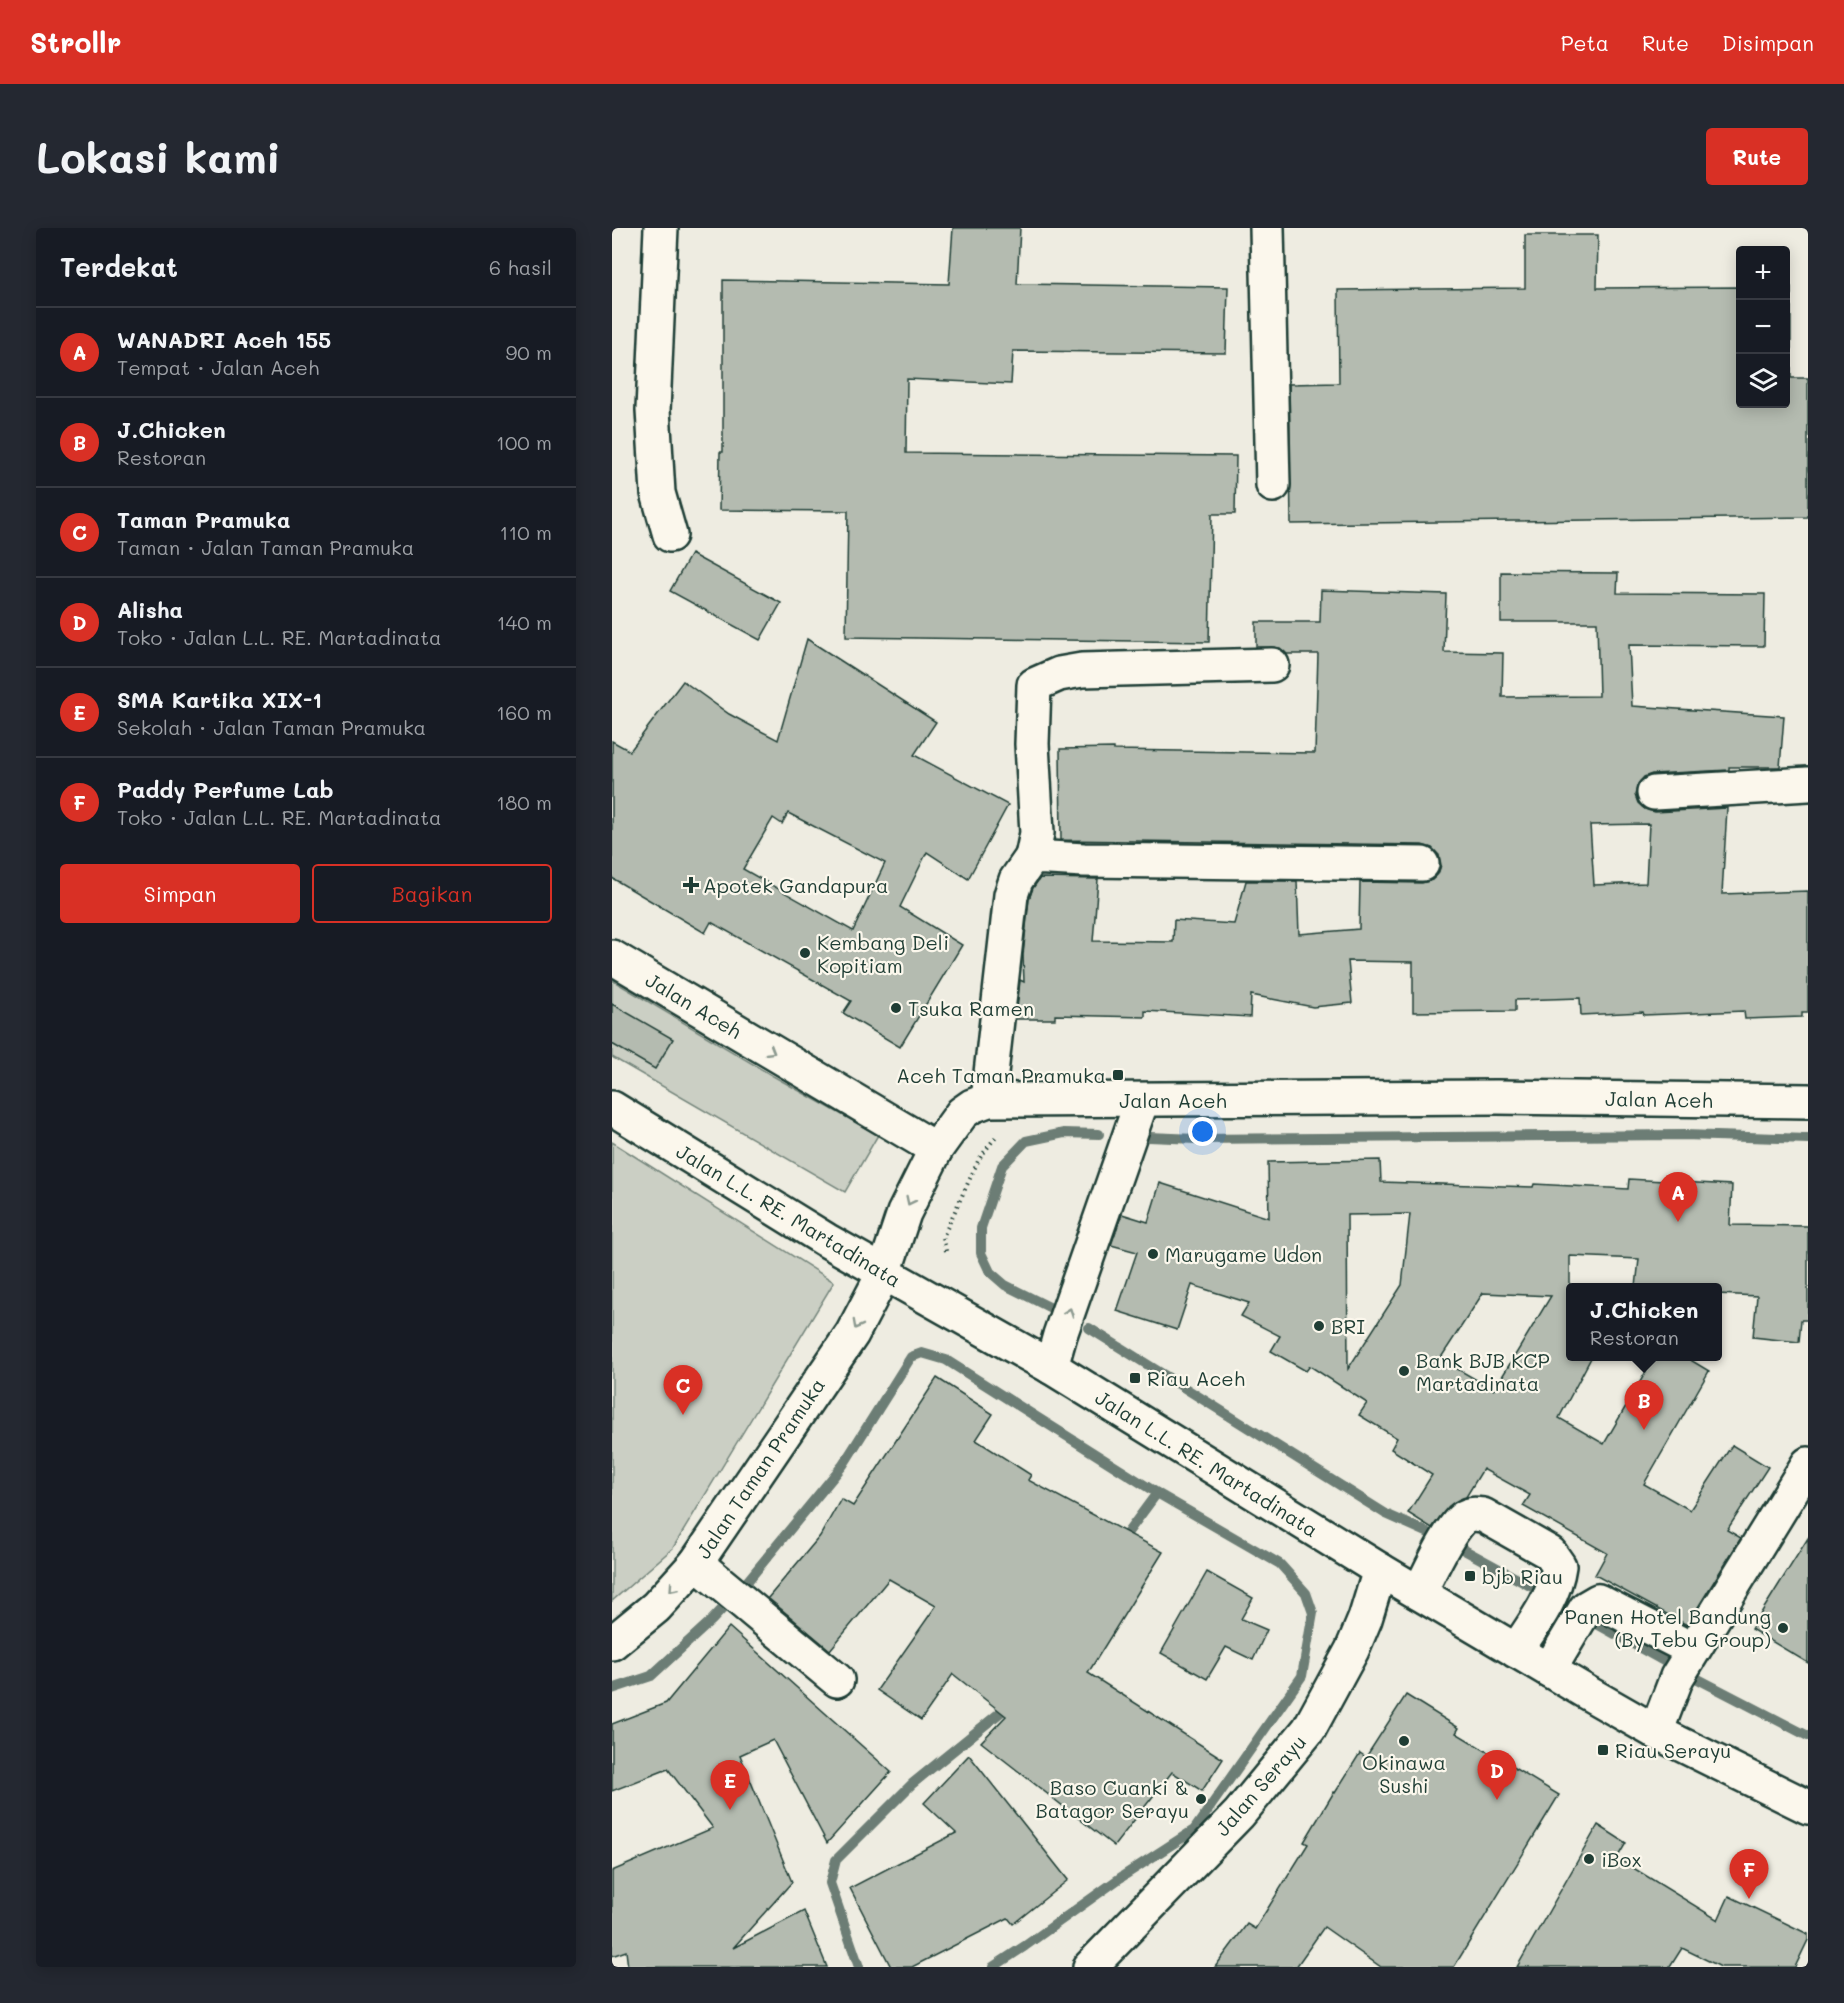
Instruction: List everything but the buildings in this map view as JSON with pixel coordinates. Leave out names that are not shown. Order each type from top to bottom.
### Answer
[{"type":"street","points":[[661,228],[653,410],[658,493],[670,535]]},
{"type":"street","points":[[1268,228],[1273,485]]},
{"type":"street","points":[[988,1100],[1011,895],[1016,880],[1032,857],[1037,833],[1032,744],[1034,685],[1059,674],[1082,670],[1272,665]]},
{"type":"street","points":[[1654,793],[1808,784]]},
{"type":"street","points":[[1032,857],[1084,860],[1422,864]]},
{"type":"street","name":"Jalan Aceh","points":[[612,957],[936,1149],[962,1113],[988,1100],[1497,1097],[1808,1101]]},
{"type":"street","points":[[1051,1367],[1060,1335],[1142,1100]]},
{"type":"street","name":"Jalan L.L. RE. Martadinata","points":[[612,1108],[826,1240],[1051,1367],[1516,1651],[1656,1732],[1808,1807]]},
{"type":"street","name":"Jalan Taman Pramuka","points":[[612,1643],[656,1607],[696,1563],[852,1334],[884,1273],[904,1213],[936,1149]]},
{"type":"street","points":[[1656,1732],[1674,1683],[1808,1464]]},
{"type":"street","points":[[1419,1593],[1442,1549],[1462,1520],[1472,1514],[1483,1515],[1550,1553],[1559,1566],[1558,1577],[1541,1613],[1516,1651]]},
{"type":"street","points":[[696,1563],[837,1680]]},
{"type":"street","name":"Jalan Serayu","points":[[1090,1967],[1239,1814],[1309,1730],[1352,1650],[1365,1619],[1380,1570]]},
{"type":"street","points":[[1549,1670],[1586,1608],[1598,1601],[1693,1650]]},
{"type":"shaded area","points":[[612,980],[773,1076],[878,1135],[845,1192],[612,1057]]},
{"type":"shaded area","points":[[612,1142],[834,1282],[673,1548],[612,1601]]},
{"type":"waterway","points":[[1057,1311],[1005,1285],[990,1272],[981,1253],[981,1228],[1002,1166],[1026,1141],[1064,1133],[1099,1134]]},
{"type":"waterway","points":[[1149,1137],[1196,1139],[1684,1135],[1808,1139]]},
{"type":"waterway","points":[[1089,1328],[1386,1514],[1440,1538]]},
{"type":"waterway","points":[[612,1689],[651,1676],[712,1620],[741,1589],[843,1465],[911,1357],[922,1353],[946,1360],[1157,1493],[1280,1564],[1306,1593],[1313,1613],[1302,1676],[1194,1830],[1120,1878],[993,1967]]},
{"type":"waterway","points":[[1120,1543],[1157,1493]]},
{"type":"waterway","points":[[1457,1546],[1543,1593]]},
{"type":"waterway","points":[[1593,1622],[1667,1663]]},
{"type":"waterway","points":[[1698,1679],[1808,1736]]},
{"type":"waterway","points":[[859,1967],[830,1883],[836,1860],[912,1784],[1012,1703]]},
{"type":"place","name":"Apotek Gandapura","points":[[691,885]]},
{"type":"place","name":"Kembang Deli Kopitiam","points":[[805,953]]},
{"type":"place","name":"Tsuka Ramen","points":[[896,1008]]},
{"type":"place","name":"Aceh Taman Pramuka","points":[[1118,1075]]},
{"type":"place","name":"WANADRI Aceh 155","points":[[1678,1222]]},
{"type":"place","name":"Marugame Udon","points":[[1153,1254]]},
{"type":"place","name":"BRI","points":[[1319,1326]]},
{"type":"place","name":"Bank BJB KCP Martadinata","points":[[1404,1371]]},
{"type":"place","name":"Riau Aceh","points":[[1135,1378]]},
{"type":"place","name":"Taman Pramuka","points":[[683,1415]]},
{"type":"place","name":"J.Chicken","points":[[1644,1430]]},
{"type":"place","name":"bjb Riau","points":[[1470,1576]]},
{"type":"place","name":"Panen Hotel Bandung (By Tebu Group)","points":[[1783,1628]]},
{"type":"place","name":"Okinawa Sushi","points":[[1404,1741]]},
{"type":"place","name":"Riau Serayu","points":[[1603,1750]]},
{"type":"place","name":"Baso Cuanki & Batagor Serayu","points":[[1201,1799]]},
{"type":"place","name":"Alisha","points":[[1497,1800]]},
{"type":"place","name":"SMA Kartika XIX-1","points":[[730,1810]]},
{"type":"place","name":"iBox","points":[[1589,1859]]},
{"type":"place","name":"Paddy Perfume Lab","points":[[1749,1899]]}]
